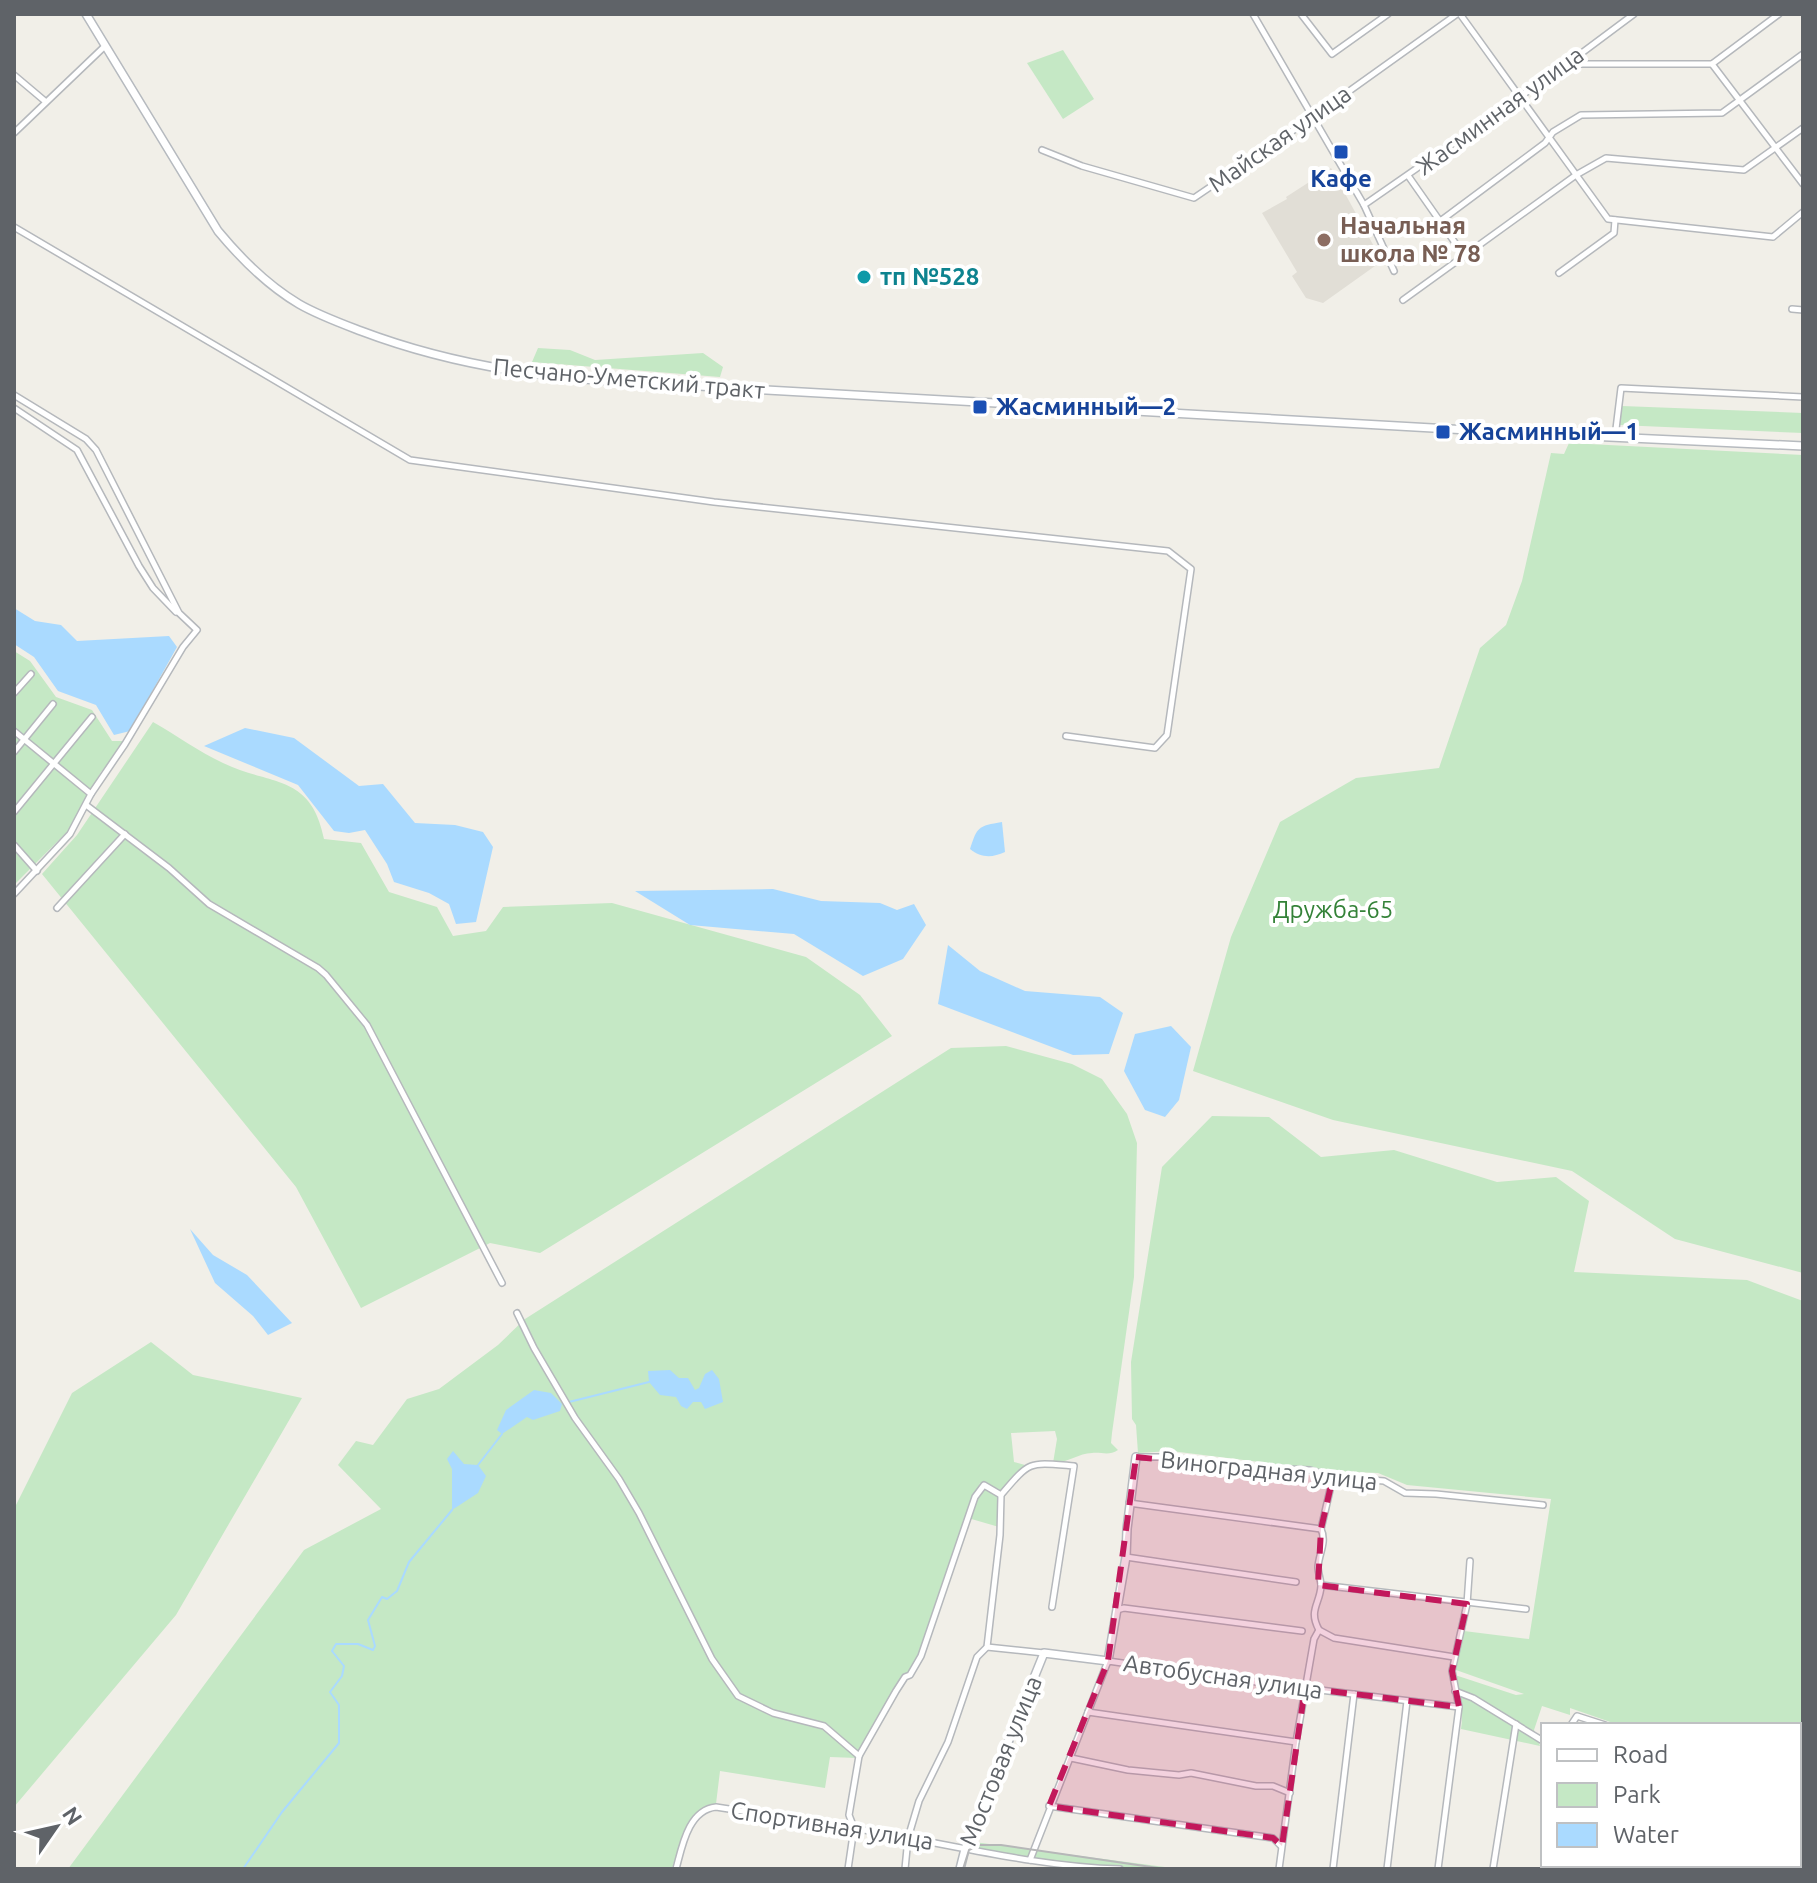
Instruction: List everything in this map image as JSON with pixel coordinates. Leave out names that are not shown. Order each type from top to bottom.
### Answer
[{"type":"main road","name":"Песчано-Уметский тракт","points":[[86,14],[218,231],[242,261],[300,305],[340,323],[452,360],[513,373],[582,380],[1803,446]]},
{"type":"main road","points":[[1108,1661],[1126,1557],[1136,1457]]},
{"type":"main road","name":"Автобусная улица","points":[[1044,1653],[1108,1661]]},
{"type":"main road","name":"Мостовая улица","points":[[960,1869],[965,1849],[1044,1653]]},
{"type":"street","points":[[1253,14],[1364,205],[1394,271]]},
{"type":"street","points":[[1301,14],[1332,54],[1388,14]]},
{"type":"street","points":[[1458,14],[1608,219],[1773,237],[1803,212]]},
{"type":"street","name":"Майская улица","points":[[1042,150],[1082,166],[1194,198],[1458,14]]},
{"type":"street","name":"Жасминная улица","points":[[1364,205],[1409,177],[1634,14]]},
{"type":"street","points":[[1567,64],[1712,64],[1779,14]]},
{"type":"street","points":[[14,133],[106,45]]},
{"type":"street","points":[[1439,222],[1581,115],[1722,113],[1803,54]]},
{"type":"street","points":[[1712,64],[1803,184]]},
{"type":"street","points":[[14,75],[46,102]]},
{"type":"street","points":[[1403,300],[1576,175],[1606,158],[1744,170],[1803,128]]},
{"type":"street","points":[[1409,177],[1465,257]]},
{"type":"street","points":[[1559,273],[1614,233],[1615,220]]},
{"type":"street","points":[[14,227],[410,460],[714,502],[1168,551],[1191,569],[1167,735],[1155,748],[1066,736]]},
{"type":"street","points":[[1792,309],[1803,310]]},
{"type":"street","points":[[1615,437],[1621,388],[1803,397]]},
{"type":"street","points":[[14,395],[86,439],[96,450],[179,613]]},
{"type":"street","points":[[14,408],[71,443],[77,450],[153,588],[197,630],[183,647],[91,794],[70,834],[14,894]]},
{"type":"street","points":[[14,693],[31,674]]},
{"type":"street","points":[[14,752],[53,704]]},
{"type":"street","points":[[14,812],[92,717]]},
{"type":"street","points":[[14,731],[91,794]]},
{"type":"street","points":[[86,805],[209,904],[326,975],[367,1025],[502,1283]]},
{"type":"street","points":[[57,908],[125,834]]},
{"type":"street","points":[[14,845],[37,871]]},
{"type":"street","points":[[517,1313],[575,1418],[626,1490],[712,1659],[738,1696],[773,1713],[824,1726],[859,1756]]},
{"type":"street","name":"Виноградная улица","points":[[1136,1457],[1170,1457],[1241,1467],[1310,1470],[1333,1477],[1384,1481],[1405,1493],[1420,1496],[1436,1494],[1543,1505]]},
{"type":"street","points":[[905,1869],[908,1838],[919,1801],[953,1732],[977,1657],[987,1647],[1000,1535],[1001,1495],[1026,1467],[1033,1464],[1074,1466],[1052,1607]]},
{"type":"street","points":[[1333,1477],[1321,1529],[1324,1536],[1318,1563],[1321,1585],[1314,1607],[1319,1630],[1334,1638],[1454,1657]]},
{"type":"street","points":[[848,1869],[854,1828],[849,1815],[859,1756],[900,1684],[910,1675],[921,1656],[975,1497],[984,1485],[1001,1495]]},
{"type":"street","points":[[1129,1503],[1321,1529]]},
{"type":"street","points":[[1126,1557],[1296,1582]]},
{"type":"street","points":[[1438,1869],[1459,1707],[1452,1671],[1467,1604],[1470,1561]]},
{"type":"street","points":[[1321,1585],[1526,1609]]},
{"type":"street","points":[[1116,1610],[1124,1608],[1302,1631]]},
{"type":"street","points":[[1279,1869],[1296,1742],[1314,1639],[1319,1630]]},
{"type":"street","name":"Автобусная улица","points":[[987,1647],[1044,1653]]},
{"type":"street","points":[[1030,1860],[1108,1661]]},
{"type":"street","name":"Автобусная улица","points":[[1108,1661],[1292,1687],[1305,1692],[1312,1689],[1459,1707]]},
{"type":"street","points":[[1455,1691],[1473,1698],[1541,1740]]},
{"type":"street","points":[[1333,1869],[1354,1694]]},
{"type":"street","points":[[1387,1869],[1407,1701]]},
{"type":"street","points":[[1088,1712],[1296,1742]]},
{"type":"street","points":[[1572,1723],[1577,1716],[1599,1723]]},
{"type":"street","points":[[1493,1869],[1516,1724]]},
{"type":"street","points":[[1071,1758],[1128,1770],[1179,1775],[1191,1773],[1256,1786],[1273,1786],[1290,1793]]},
{"type":"street","points":[[1049,1806],[1273,1838],[1282,1846]]},
{"type":"street","name":"Спортивная улица","points":[[676,1869],[694,1820],[710,1808],[854,1828],[980,1853],[1086,1869],[1120,1869]]},
{"type":"highlighted area","points":[[1136,1457],[1333,1477],[1321,1529],[1318,1585],[1467,1604],[1452,1671],[1459,1707],[1305,1688],[1282,1846],[1273,1838],[1049,1806],[1108,1661]]},
{"type":"shaded area","name":"Начальная школа № 78","points":[[1331,168],[1382,261],[1323,303],[1306,298],[1292,276],[1297,272],[1262,213]]},
{"type":"green space","points":[[1063,50],[1094,99],[1063,119],[1027,63]]},
{"type":"green space","points":[[538,348],[570,350],[595,360],[703,353],[723,367],[720,377],[532,362]]},
{"type":"green space","points":[[1622,406],[1803,413],[1803,433],[1619,425]]},
{"type":"green space","name":"Дружба-65","points":[[1569,443],[1803,455],[1803,1273],[1675,1239],[1572,1171],[1333,1120],[1193,1071],[1231,937],[1280,822],[1356,778],[1439,768],[1480,648],[1506,625],[1522,581],[1551,453],[1564,454]]},
{"type":"green space","points":[[14,651],[30,661],[56,697],[92,710],[112,741],[127,741],[101,772],[67,832],[14,885]]},
{"type":"green space","points":[[153,722],[223,763],[299,792],[318,818],[324,839],[361,843],[389,892],[437,907],[453,936],[486,931],[503,907],[612,903],[806,957],[860,995],[892,1036],[540,1253],[490,1243],[361,1308],[296,1187],[42,874],[77,835]]},
{"type":"green space","points":[[1006,1046],[1072,1064],[1102,1079],[1127,1114],[1137,1143],[1134,1277],[1111,1443],[1118,1450],[1087,1453],[1053,1463],[1057,1439],[1055,1431],[1011,1433],[1014,1462],[1025,1465],[1000,1491],[980,1483],[968,1517],[978,1495],[987,1488],[1000,1497],[999,1527],[968,1518],[918,1660],[857,1758],[830,1757],[825,1788],[720,1771],[716,1804],[706,1807],[691,1820],[672,1869],[68,1869],[304,1550],[381,1509],[338,1465],[356,1441],[373,1445],[407,1399],[439,1389],[498,1345],[525,1319],[951,1048]]},
{"type":"green space","points":[[1212,1116],[1269,1117],[1321,1157],[1394,1150],[1497,1182],[1556,1177],[1589,1201],[1574,1272],[1747,1280],[1803,1301],[1803,1788],[1801,1723],[1613,1723],[1570,1708],[1570,1715],[1542,1706],[1534,1730],[1540,1746],[1461,1729],[1462,1713],[1455,1675],[1516,1695],[1524,1694],[1456,1670],[1464,1631],[1529,1639],[1551,1499],[1407,1485],[1378,1473],[1332,1471],[1171,1451],[1138,1453],[1136,1425],[1132,1419],[1131,1362],[1162,1167]]},
{"type":"green space","points":[[151,1342],[193,1375],[302,1398],[176,1615],[14,1807],[14,1509],[72,1393]]},
{"type":"green space","points":[[974,1842],[1180,1869],[1086,1867],[972,1850]]},
{"type":"water","points":[[14,608],[35,621],[61,625],[77,641],[169,636],[177,647],[130,731],[114,735],[96,705],[58,691],[34,657],[14,644]]},
{"type":"water","points":[[245,728],[294,738],[359,786],[383,784],[415,823],[455,825],[483,832],[493,847],[476,922],[456,924],[449,904],[429,893],[394,882],[387,864],[365,830],[349,833],[334,831],[298,785],[204,746]]},
{"type":"water","points":[[1002,822],[1005,852],[987,856],[970,849],[980,829]]},
{"type":"water","points":[[773,889],[821,901],[880,903],[897,910],[914,904],[926,925],[903,959],[863,976],[794,934],[690,925],[635,891]]},
{"type":"water","points":[[948,945],[980,971],[1025,991],[1100,997],[1123,1013],[1109,1054],[1073,1055],[938,1004]]},
{"type":"water","points":[[1171,1026],[1191,1047],[1179,1100],[1165,1117],[1145,1110],[1124,1071],[1135,1034]]},
{"type":"water","points":[[190,1229],[213,1255],[247,1275],[292,1323],[268,1335],[253,1316],[215,1283]]},
{"type":"water","points":[[670,1370],[679,1378],[688,1378],[695,1390],[705,1374],[712,1370],[719,1379],[723,1402],[705,1409],[701,1402],[693,1402],[687,1409],[676,1397],[660,1395],[649,1382],[648,1371]]},
{"type":"water","points":[[534,1390],[551,1393],[562,1404],[560,1411],[533,1420],[527,1417],[502,1434],[497,1430],[506,1410]]},
{"type":"water","points":[[453,1451],[464,1464],[478,1465],[486,1476],[478,1493],[452,1510],[452,1469],[447,1459]]},
{"type":"waterway","points":[[569,1402],[649,1382]]},
{"type":"waterway","points":[[478,1465],[502,1434]]},
{"type":"waterway","points":[[243,1869],[282,1812],[339,1743],[339,1705],[330,1692],[342,1676],[344,1666],[332,1651],[336,1644],[358,1644],[373,1650],[375,1646],[368,1620],[382,1597],[387,1599],[397,1591],[409,1562],[452,1510]]},
{"type":"tram line","points":[[963,1869],[969,1850],[979,1845],[1001,1845],[1165,1869]]},
{"type":"place","name":"Кафе","points":[[1341,152]]},
{"type":"place","name":"Начальная школа № 78","points":[[1324,240]]},
{"type":"place","name":"тп №528","points":[[864,277]]},
{"type":"place","name":"Жасминный—2","points":[[980,407]]},
{"type":"place","name":"Жасминный—1","points":[[1443,432]]}]
